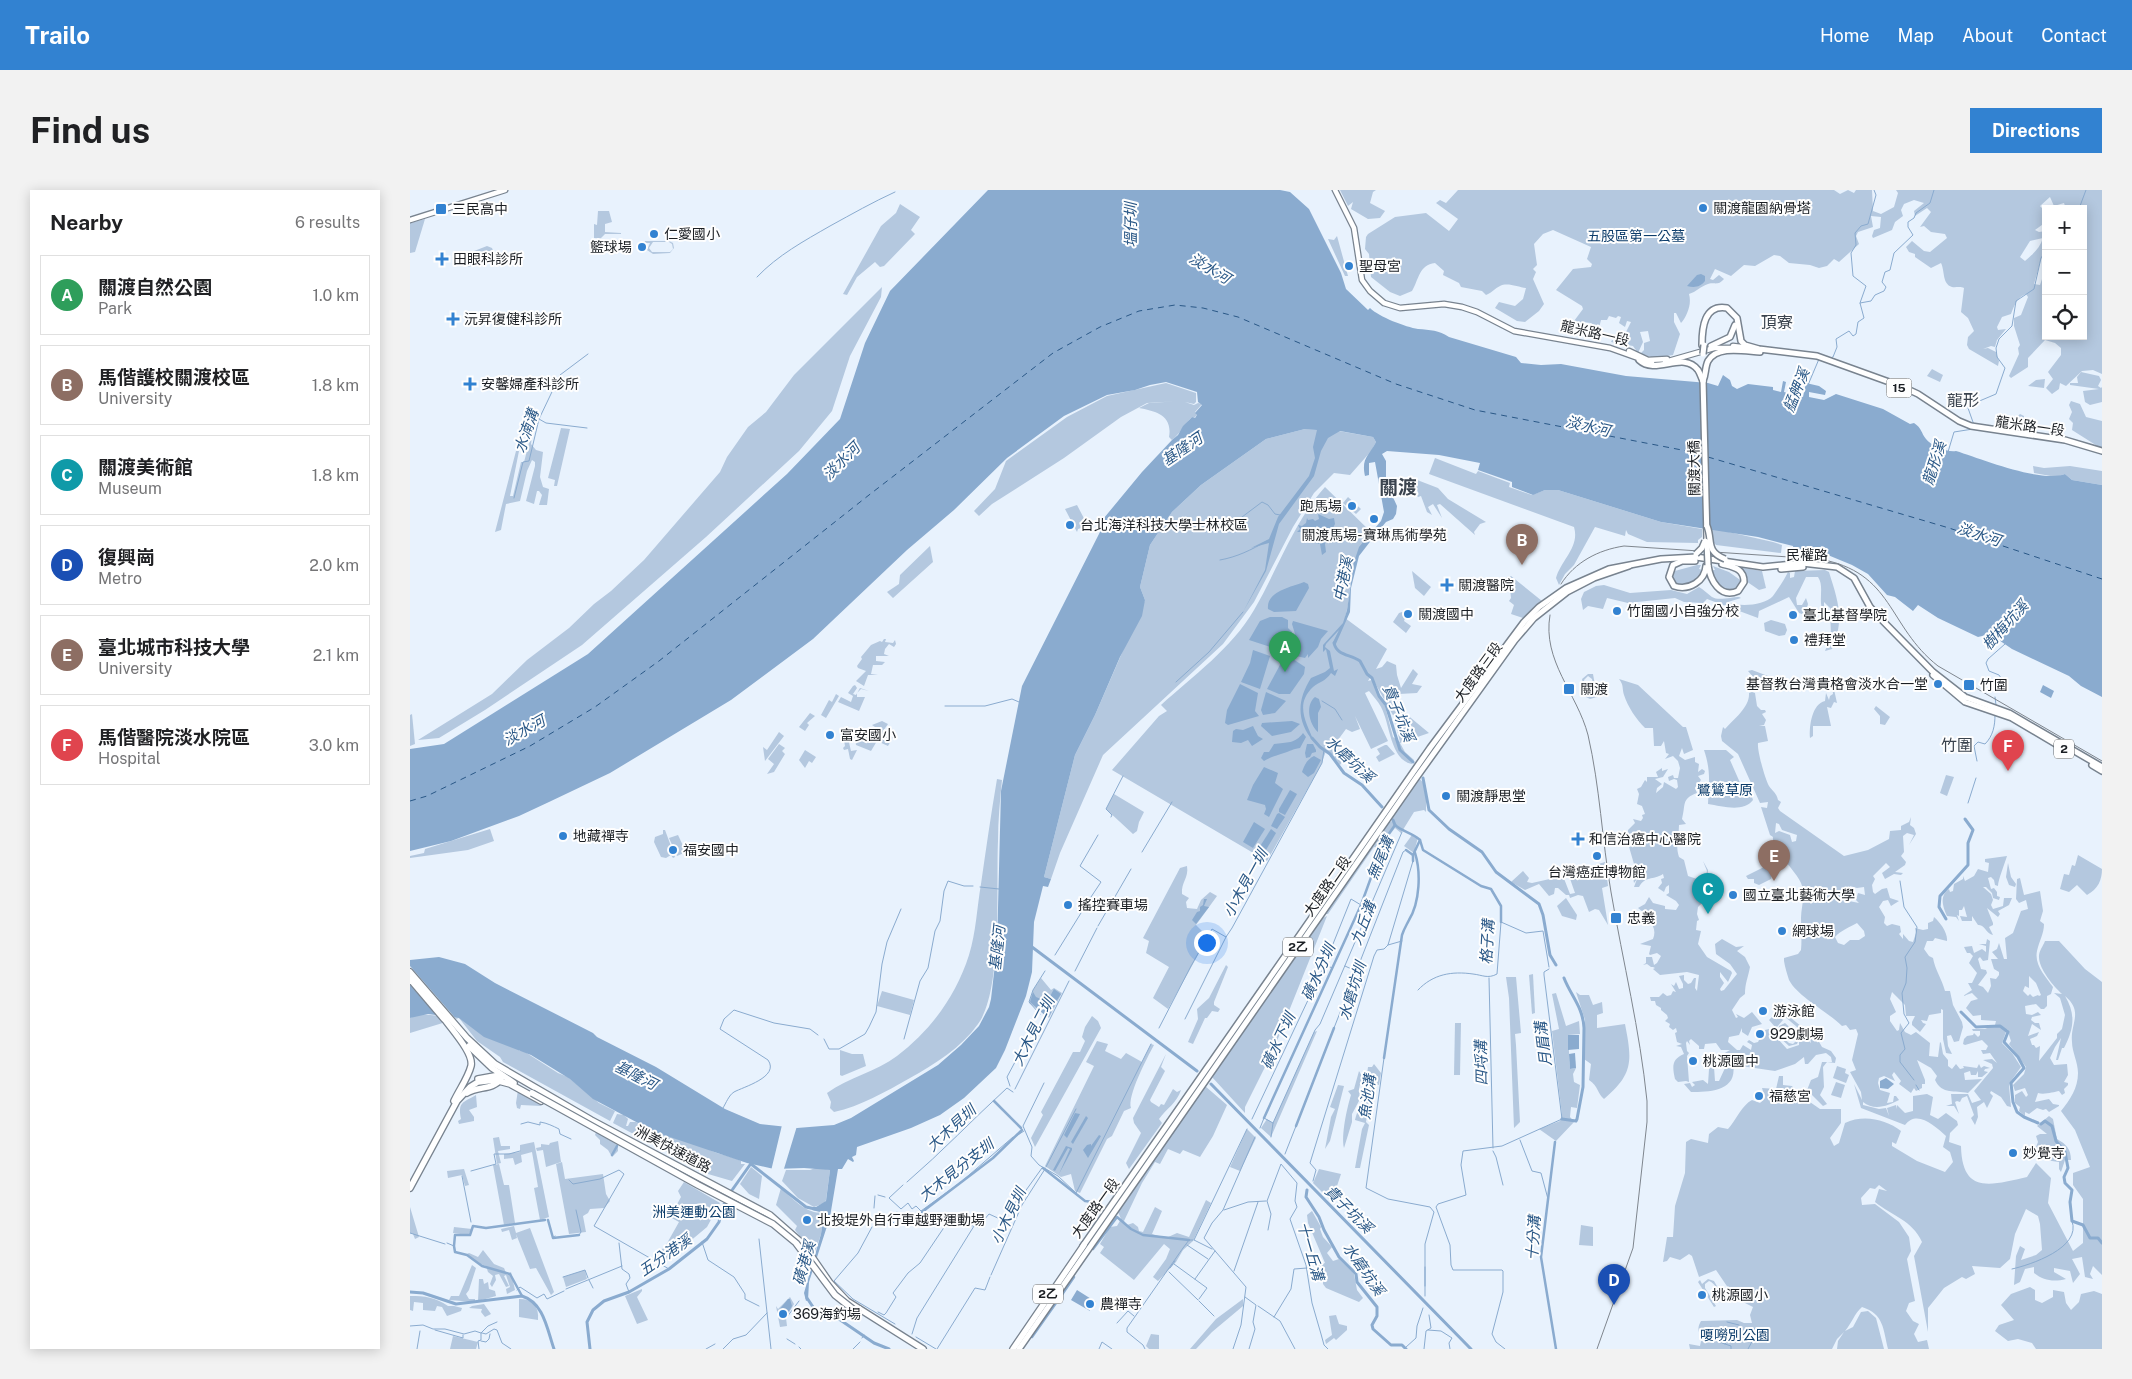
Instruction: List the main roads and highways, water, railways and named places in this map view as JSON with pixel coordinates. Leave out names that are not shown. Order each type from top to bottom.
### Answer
[{"type":"highway","name":"洲美快速道路","points":[[410,970],[412,978],[442,1017],[477,1054],[504,1077],[590,1122],[620,1135],[760,1209],[775,1219],[803,1244],[842,1297],[923,1349]]},
{"type":"highway","name":"洲美快速道路","points":[[412,978],[440,1006],[471,1043],[495,1064],[610,1136],[773,1224],[796,1243],[826,1285],[841,1301],[917,1349]]},
{"type":"highway","points":[[440,1006],[478,1046],[498,1062],[502,1070],[502,1076],[498,1082],[492,1086],[472,1090],[454,1105]]},
{"type":"highway","points":[[410,1188],[454,1105],[472,1060],[470,1052],[442,1017]]},
{"type":"highway","points":[[410,1184],[454,1105],[462,1094],[478,1082],[495,1080],[510,1084],[576,1119],[590,1122]]},
{"type":"highway","points":[[620,1135],[641,1150]]},
{"type":"highway","points":[[610,1136],[641,1150],[753,1209],[763,1222]]},
{"type":"highway","points":[[1015,1349],[1086,1246]]},
{"type":"highway","points":[[865,1313],[928,1349]]},
{"type":"main road","points":[[410,218],[496,190]]},
{"type":"main road","points":[[410,218],[505,190]]},
{"type":"main road","points":[[1336,190],[1357,232],[1364,279],[1382,299],[1397,307]]},
{"type":"main road","name":"龍米路一段","points":[[1397,307],[1437,302],[1458,303],[1477,309],[1517,329],[1616,346],[1641,357],[1655,360],[1670,358],[1711,346],[1819,358],[1835,362],[1912,391],[1972,427]]},
{"type":"main road","name":"龍米路一段","points":[[1397,307],[1444,304],[1462,306],[1514,331],[1610,348],[1650,363],[1663,363],[1720,347],[1755,350]]},
{"type":"main road","points":[[1703,345],[1705,318],[1713,310],[1723,308],[1732,312],[1737,318],[1740,341],[1755,350]]},
{"type":"main road","points":[[1703,345],[1706,325],[1710,316],[1716,311],[1726,311],[1735,320],[1734,331],[1726,340],[1711,346]]},
{"type":"main road","name":"關渡大橋","points":[[1703,345],[1707,561],[1710,576],[1719,589],[1730,593],[1738,591],[1744,582],[1742,572],[1722,564]]},
{"type":"main road","name":"關渡大橋","points":[[1703,381],[1707,362],[1718,351],[1755,350]]},
{"type":"main road","name":"龍米路一段","points":[[1819,358],[1908,392],[1972,427],[2065,441],[2102,452]]},
{"type":"main road","points":[[1639,360],[1655,365],[1686,362],[1699,371],[1703,381]]},
{"type":"main road","points":[[1707,526],[1710,546],[1717,556],[1777,566]]},
{"type":"main road","points":[[1625,565],[1638,559],[1693,555],[1702,548],[1707,539]]},
{"type":"main road","name":"民權路","points":[[1671,559],[1707,561],[1764,570],[1819,567],[1843,573],[1855,585],[1867,608],[1876,619],[1944,686],[1965,702],[2009,712],[2102,767]]},
{"type":"main road","name":"民權路","points":[[1567,590],[1599,572],[1625,565],[1671,559],[1707,561],[1763,568],[1815,563],[1832,565],[1846,571],[1858,583],[1867,602],[1877,615],[1933,672],[1965,697],[2012,718],[2102,771]]},
{"type":"main road","points":[[1695,561],[1682,561],[1673,565],[1669,577],[1674,586],[1685,588],[1695,584],[1704,573],[1707,561]]},
{"type":"main road","name":"大度路三段","points":[[1416,773],[1520,630],[1567,590]]},
{"type":"main road","name":"大度路二段","points":[[1201,1082],[1205,1072],[1416,773]]},
{"type":"main road","name":"大度路二段","points":[[1201,1082],[1416,773]]},
{"type":"main road","name":"大度路一段","points":[[1015,1349],[1077,1252],[1086,1246],[1201,1082]]},
{"type":"water","points":[[988,190],[1280,190],[1290,192],[1309,209],[1341,273],[1346,289],[1368,310],[1370,308],[1400,324],[1438,332],[1516,357],[1521,363],[1561,364],[1626,376],[1708,383],[1718,386],[1723,375],[1737,389],[1748,384],[1773,387],[1773,390],[1781,392],[1783,381],[1786,382],[1784,392],[1803,397],[1806,383],[1819,386],[1826,391],[1825,395],[1809,392],[1809,397],[1824,400],[1836,394],[1883,409],[1910,424],[1914,423],[1919,427],[1928,442],[1945,450],[1956,451],[2026,473],[2054,476],[2065,474],[2072,480],[2102,485],[2102,697],[2081,686],[2069,676],[2012,649],[1990,634],[1978,637],[1938,618],[1918,605],[1913,611],[1895,597],[1887,595],[1868,574],[1823,553],[1794,552],[1793,546],[1758,537],[1661,522],[1558,490],[1545,490],[1533,495],[1512,487],[1512,482],[1478,470],[1480,463],[1439,455],[1387,451],[1382,454],[1386,461],[1386,482],[1397,506],[1396,514],[1393,519],[1386,522],[1359,556],[1351,588],[1350,612],[1335,646],[1333,642],[1339,630],[1325,647],[1330,651],[1334,671],[1338,669],[1335,676],[1331,673],[1325,680],[1313,687],[1304,701],[1304,714],[1314,742],[1301,718],[1300,710],[1303,694],[1311,678],[1330,668],[1326,649],[1323,652],[1323,645],[1343,623],[1347,610],[1354,562],[1359,547],[1381,521],[1384,512],[1375,462],[1369,463],[1369,475],[1365,476],[1364,470],[1366,458],[1376,442],[1373,437],[1340,431],[1328,438],[1321,451],[1314,476],[1279,524],[1266,571],[1243,612],[1265,570],[1269,543],[1251,548],[1269,539],[1278,517],[1309,476],[1315,458],[1313,447],[1317,430],[1305,429],[1266,439],[1201,485],[1172,512],[1150,545],[1140,587],[1145,600],[1142,616],[1120,657],[1075,755],[1044,877],[1051,879],[1048,887],[1043,886],[1034,922],[1032,972],[1026,996],[996,1068],[964,1098],[940,1115],[911,1128],[857,1147],[856,1155],[852,1157],[854,1161],[848,1159],[842,1169],[838,1169],[830,1217],[809,1282],[808,1300],[806,1301],[804,1293],[821,1234],[824,1213],[812,1210],[813,1207],[826,1201],[830,1170],[804,1168],[774,1169],[747,1163],[655,1132],[593,1099],[570,1079],[531,1055],[484,1037],[459,1018],[428,1014],[410,1018],[410,960],[439,957],[465,964],[495,983],[656,1067],[725,1109],[760,1124],[797,1128],[834,1125],[851,1118],[938,1065],[979,1026],[991,999],[997,947],[1001,791],[1022,686],[1102,528],[1104,518],[1142,472],[1178,435],[1183,426],[1192,417],[1195,418],[1197,415],[1195,413],[1202,405],[1198,402],[1197,392],[1166,382],[1107,395],[1064,416],[1007,458],[954,510],[907,550],[813,639],[731,700],[610,773],[519,816],[451,841],[410,851],[410,749],[444,744],[588,654],[787,474],[840,419],[865,343],[890,291]]},
{"type":"water","points":[[1697,275],[1705,276],[1705,281],[1701,285],[1687,286]]},
{"type":"water","points":[[1318,514],[1329,519],[1334,518],[1335,524],[1325,544],[1326,552],[1322,555],[1320,544],[1310,542],[1303,532],[1297,532],[1300,529],[1298,525],[1302,526],[1306,523],[1307,518],[1308,520],[1313,519],[1315,521],[1319,519]]},
{"type":"water","points":[[1304,582],[1308,584],[1309,588],[1296,611],[1274,612],[1268,609],[1268,603],[1275,594]]},
{"type":"water","points":[[1270,617],[1282,617],[1288,620],[1288,628],[1292,632],[1289,653],[1249,640],[1260,621]]},
{"type":"water","points":[[1293,621],[1328,631],[1308,658],[1308,654],[1305,658],[1292,653],[1295,634]]},
{"type":"water","points":[[1253,650],[1270,656],[1260,689],[1241,682],[1250,663]]},
{"type":"water","points":[[1285,659],[1293,659],[1305,667],[1304,674],[1290,694],[1279,694],[1267,689]]},
{"type":"water","points":[[1240,684],[1258,693],[1255,711],[1259,716],[1228,725],[1225,723],[1227,710]]},
{"type":"water","points":[[2043,685],[2054,691],[2051,698],[2040,692]]},
{"type":"water","points":[[1266,692],[1286,701],[1275,713],[1263,715],[1261,710]]},
{"type":"water","points":[[1315,697],[1319,699],[1321,707],[1318,713],[1318,732],[1310,720],[1309,714],[1310,705]]},
{"type":"water","points":[[1292,721],[1300,724],[1291,732],[1272,736],[1261,726],[1262,723]]},
{"type":"water","points":[[1253,726],[1258,736],[1263,739],[1252,746],[1248,740],[1241,743],[1232,742],[1233,731]]},
{"type":"water","points":[[1303,733],[1306,737],[1300,748],[1264,761],[1261,758],[1264,752],[1269,752],[1274,744],[1294,741]]},
{"type":"water","points":[[1307,744],[1313,744],[1316,752],[1306,758],[1305,753]]},
{"type":"water","points":[[1314,756],[1321,760],[1314,773],[1308,777],[1302,772],[1308,761]]},
{"type":"water","points":[[1264,767],[1278,773],[1275,783],[1283,789],[1269,817],[1264,814],[1265,805],[1247,800],[1253,785]]},
{"type":"water","points":[[1290,790],[1297,794],[1285,815],[1279,812],[1279,809]]},
{"type":"water","points":[[1279,813],[1285,817],[1277,829],[1271,826]]},
{"type":"water","points":[[1254,822],[1265,829],[1253,848],[1243,842]]},
{"type":"water","points":[[1271,829],[1276,833],[1263,855],[1257,851]]},
{"type":"water","points":[[1204,899],[1207,899],[1204,906],[1209,907],[1196,924],[1192,920],[1197,912],[1200,911]]},
{"type":"water","points":[[1054,989],[1061,994],[1049,1017],[1047,1017],[1030,1002],[1033,992],[1036,997],[1046,1001],[1042,1011]]},
{"type":"water","points":[[1568,1035],[1579,1035],[1579,1049],[1568,1050]]},
{"type":"water","points":[[1575,1053],[1576,1068],[1570,1069],[1569,1054]]},
{"type":"water","points":[[1886,1078],[1894,1084],[1888,1089],[1880,1088],[1880,1081]]},
{"type":"water","points":[[1075,1113],[1080,1114],[1067,1138],[1064,1135]]},
{"type":"water","points":[[1086,1116],[1088,1118],[1073,1144],[1071,1142]]},
{"type":"water","points":[[1099,1135],[1101,1136],[1088,1158],[1083,1150],[1087,1145],[1091,1144],[1091,1146]]},
{"type":"water","points":[[1066,1146],[1072,1148],[1072,1150],[1059,1174],[1070,1149],[1068,1148],[1055,1171],[1053,1170]]},
{"type":"water","points":[[1077,1290],[1096,1302],[1093,1302],[1089,1309],[1090,1311],[1071,1300]]},
{"type":"water","points":[[790,1299],[792,1306],[785,1318],[780,1318],[779,1310]]},
{"type":"waterway","points":[[1860,303],[1866,286],[1853,276],[1851,253],[1856,245],[1855,233],[1861,226],[1868,224],[1876,195],[1874,190]]},
{"type":"waterway","name":"艋舺溪","points":[[1830,358],[1833,357],[1837,347],[1836,339],[1849,331],[1853,336],[1856,334],[1858,322],[1864,318],[1860,303],[1871,301],[1875,295],[1884,291],[1886,287],[1882,282],[1885,272],[1890,270],[1894,253],[1913,235],[1908,227],[1908,222],[1914,218],[1916,213],[1930,203],[1934,190]]},
{"type":"waterway","name":"龍形溪","points":[[2080,205],[2086,190]]},
{"type":"waterway","name":"水湳溝","points":[[757,277],[782,255],[801,243],[895,192]]},
{"type":"waterway","name":"龍形溪","points":[[1974,425],[1968,408],[1970,405],[1996,394],[2005,368],[1997,357],[1996,348],[1999,339],[2012,326],[2016,301],[2034,289],[2042,256]]},
{"type":"waterway","name":"水湳溝","points":[[514,498],[523,462],[529,461],[539,419],[560,375],[588,354]]},
{"type":"waterway","name":"艋舺溪","points":[[1808,385],[1819,359]]},
{"type":"waterway","points":[[539,419],[546,423],[587,428]]},
{"type":"waterway","name":"龍形溪","points":[[1948,452],[1954,432],[1973,429]]},
{"type":"waterway","points":[[1222,532],[1262,502],[1268,505],[1275,514],[1280,515]]},
{"type":"waterway","points":[[1220,560],[1244,553],[1267,541]]},
{"type":"waterway","points":[[1176,682],[1209,652],[1243,612]]},
{"type":"waterway","name":"貴子坑溪","points":[[1334,643],[1341,653],[1360,661],[1367,674],[1372,678],[1379,696],[1386,705],[1400,750],[1413,762]]},
{"type":"waterway","name":"樹梅坑溪","points":[[1996,691],[2001,678],[1999,675],[1989,671],[1986,663],[2005,644]]},
{"type":"waterway","name":"樹梅坑溪","points":[[1995,697],[1996,705]]},
{"type":"waterway","points":[[945,706],[985,706],[1012,699],[1019,702]]},
{"type":"waterway","points":[[1322,701],[1335,709],[1342,720]]},
{"type":"waterway","name":"樹梅坑溪","points":[[1977,761],[1974,746],[1978,742],[1985,744],[1988,741],[1993,731],[1995,715]]},
{"type":"waterway","name":"水磨坑溪","points":[[1312,738],[1330,754],[1344,773],[1362,785],[1382,807]]},
{"type":"waterway","name":"小木見一圳","points":[[1159,1028],[1212,929],[1226,937],[1232,928],[1322,763],[1324,750]]},
{"type":"waterway","points":[[1111,817],[1112,815],[1106,809],[1123,776]]},
{"type":"waterway","name":"貴子坑溪","points":[[1423,778],[1429,810],[1449,829],[1482,852],[1496,872],[1539,904],[1543,915],[1550,955],[1556,965]]},
{"type":"waterway","name":"樹梅坑溪","points":[[1968,803],[1976,778]]},
{"type":"waterway","name":"大木見二圳","points":[[1142,852],[1172,802]]},
{"type":"waterway","name":"樹梅坑溪","points":[[1946,919],[1939,907],[1940,896],[1968,865],[1968,843],[1973,830],[1965,819]]},
{"type":"waterway","name":"磺水分圳","points":[[1393,820],[1395,825]]},
{"type":"waterway","name":"磺水分圳","points":[[1264,1118],[1361,905],[1388,835],[1395,825],[1420,840],[1413,855],[1413,861]]},
{"type":"waterway","name":"無尾溝","points":[[1271,1137],[1273,1123],[1315,1030],[1320,1024],[1402,832]]},
{"type":"waterway","points":[[1089,900],[1101,882],[1080,866],[1098,835]]},
{"type":"waterway","name":"格子溝","points":[[1420,840],[1423,850],[1481,886],[1491,889],[1501,906],[1501,922]]},
{"type":"waterway","name":"九丘溝","points":[[1334,1028],[1403,852],[1406,850]]},
{"type":"waterway","name":"九丘溝","points":[[1406,850],[1413,855]]},
{"type":"waterway","name":"魚池溝","points":[[1384,1058],[1402,935],[1413,913],[1417,896],[1419,878],[1415,853]]},
{"type":"waterway","name":"水磨坑圳","points":[[1313,1181],[1316,1170],[1310,1163],[1374,956],[1377,950],[1384,949],[1388,945],[1413,861]]},
{"type":"waterway","name":"大木見二圳","points":[[1098,926],[1131,869]]},
{"type":"waterway","points":[[904,1039],[920,981],[928,968],[935,931],[940,921],[944,891],[948,881],[964,886],[973,886]]},
{"type":"waterway","points":[[1900,881],[1904,907],[1917,927],[1915,942],[1905,957],[1907,968],[1906,983],[1902,993],[1904,1014],[1909,1023],[1901,1033],[1905,1049],[1900,1055],[1900,1062],[1914,1080]]},
{"type":"waterway","points":[[980,887],[999,889]]},
{"type":"waterway","name":"磺水下圳","points":[[1252,1119],[1325,964],[1351,899],[1361,905]]},
{"type":"waterway","points":[[824,1039],[829,1049],[839,1049],[865,1034],[876,1012],[882,964],[887,942],[901,909]]},
{"type":"waterway","points":[[1055,955],[1081,913]]},
{"type":"waterway","name":"格子溝","points":[[1418,990],[1430,980],[1443,975],[1465,973],[1488,976],[1497,974],[1501,922],[1526,933],[1543,931],[1549,967]]},
{"type":"waterway","name":"大木見二圳","points":[[1075,971],[1097,928]]},
{"type":"waterway","points":[[1185,1019],[1226,937]]},
{"type":"waterway","points":[[1388,945],[1402,941]]},
{"type":"waterway","name":"貴子坑溪","points":[[1032,947],[1197,1071]]},
{"type":"waterway","name":"磺水分圳","points":[[1326,965],[1332,968]]},
{"type":"waterway","points":[[1345,966],[1360,973]]},
{"type":"waterway","name":"月眉溝","points":[[1505,1349],[1496,1342],[1492,1334],[1503,1292],[1503,1271],[1453,1270],[1450,1245],[1436,1207],[1438,1204],[1466,1195],[1461,1165],[1463,1151],[1502,1146],[1562,1119],[1544,975],[1544,972],[1549,969]]},
{"type":"waterway","points":[[1040,1014],[1029,1002],[1033,990],[1045,971]]},
{"type":"waterway","name":"四埒溝","points":[[1489,978],[1493,1148]]},
{"type":"waterway","name":"貴子坑溪","points":[[1562,1119],[1576,1121],[1577,1119],[1583,1087],[1584,1028],[1579,1008],[1564,978]]},
{"type":"waterway","name":"大木見二圳","points":[[1015,1089],[1069,981]]},
{"type":"waterway","points":[[723,1108],[732,1093],[759,1081],[769,1071],[770,1066],[768,1060],[720,1029],[724,1019],[734,1010],[774,1023],[810,1029],[818,1035]]},
{"type":"waterway","name":"樹梅坑溪","points":[[1961,1012],[1976,1027],[2000,1026],[2008,1032],[2004,1042],[2018,1057],[2024,1068],[2011,1083],[2013,1102],[2017,1112],[2038,1123]]},
{"type":"waterway","name":"九丘溝","points":[[1296,1126],[1334,1028]]},
{"type":"waterway","points":[[1010,1086],[1007,1077],[1031,1032]]},
{"type":"waterway","name":"小木見一圳","points":[[1044,1083],[1023,1126],[1032,1147],[1031,1156],[1039,1165],[1058,1176],[1076,1193],[1151,1044]]},
{"type":"waterway","name":"魚池溝","points":[[1384,1058],[1366,1188],[1388,1199],[1430,1207],[1434,1212],[1425,1244],[1425,1296]]},
{"type":"waterway","name":"貴子坑溪","points":[[1211,1084],[1471,1349]]},
{"type":"waterway","points":[[1916,1085],[1919,1090]]},
{"type":"waterway","name":"大木見圳","points":[[907,1182],[1007,1088],[1013,1092]]},
{"type":"waterway","points":[[994,1101],[1021,1128]]},
{"type":"waterway","points":[[1046,1167],[1076,1109]]},
{"type":"waterway","name":"磺水分圳","points":[[1260,1128],[1264,1118],[1273,1123]]},
{"type":"waterway","name":"樹梅坑溪","points":[[2041,1124],[2045,1121],[2052,1126],[2056,1141],[2065,1152],[2068,1168],[2064,1177],[2065,1183],[2072,1190],[2070,1202],[2072,1221],[2083,1225],[2090,1238],[2098,1238],[2102,1243]]},
{"type":"waterway","points":[[521,1124],[528,1122],[540,1125],[540,1122],[545,1123],[559,1129],[560,1134],[571,1139]]},
{"type":"waterway","name":"九丘溝","points":[[1285,1154],[1296,1126]]},
{"type":"waterway","name":"磺水下圳","points":[[1212,1249],[1194,1240],[1247,1129]]},
{"type":"waterway","name":"大木見分支圳","points":[[897,1213],[900,1220],[908,1225],[993,1158],[1022,1130]]},
{"type":"waterway","points":[[1013,1138],[1024,1131]]},
{"type":"waterway","name":"大木見分支圳","points":[[903,1185],[889,1198],[901,1209],[908,1203],[912,1209],[916,1206],[921,1211],[961,1182],[1013,1137]]},
{"type":"waterway","name":"磺水分圳","points":[[1233,1349],[1241,1325],[1246,1287],[1204,1238],[1212,1223],[1223,1210],[1255,1137]]},
{"type":"waterway","name":"十分溝","points":[[1520,1140],[1532,1171],[1541,1173],[1548,1199]]},
{"type":"waterway","name":"十分溝","points":[[1555,1142],[1541,1257],[1556,1349]]},
{"type":"waterway","points":[[612,1155],[617,1146]]},
{"type":"waterway","points":[[471,1171],[496,1164],[494,1154],[509,1154],[520,1151]]},
{"type":"waterway","points":[[1493,1151],[1503,1185]]},
{"type":"waterway","name":"五分港溪","points":[[730,1193],[752,1162]]},
{"type":"waterway","name":"五分港溪","points":[[751,1164],[806,1207],[815,1209]]},
{"type":"waterway","name":"十一丘溝","points":[[1268,1230],[1271,1214],[1267,1201],[1281,1164],[1297,1183],[1295,1201],[1297,1207],[1290,1219],[1306,1265],[1312,1303],[1324,1345],[1328,1349]]},
{"type":"waterway","points":[[912,1334],[917,1318],[974,1226],[978,1227],[989,1214],[1000,1219],[1024,1193],[1042,1168]]},
{"type":"waterway","name":"小木見一圳","points":[[1043,1168],[1085,1201],[1093,1202],[1103,1208]]},
{"type":"waterway","name":"小木見圳","points":[[991,1275],[1022,1205],[1045,1169]]},
{"type":"waterway","points":[[569,1180],[573,1184],[600,1179],[619,1170],[624,1174],[594,1226],[669,1269]]},
{"type":"waterway","points":[[462,1176],[471,1222]]},
{"type":"waterway","name":"水磨坑溪","points":[[1307,1190],[1306,1197],[1319,1217],[1339,1257],[1356,1274],[1357,1282],[1377,1307],[1377,1316],[1372,1325],[1373,1329],[1391,1345],[1402,1345],[1406,1349]]},
{"type":"waterway","name":"大木見圳","points":[[878,1195],[885,1197]]},
{"type":"waterway","name":"大木見圳","points":[[874,1208],[875,1196]]},
{"type":"waterway","name":"五分港溪","points":[[590,1349],[587,1322],[593,1310],[604,1301],[629,1292],[669,1269],[707,1239],[719,1222],[722,1208],[727,1199]]},
{"type":"waterway","points":[[1224,1210],[1248,1202],[1266,1201]]},
{"type":"waterway","points":[[1234,1271],[1258,1202]]},
{"type":"waterway","name":"大木見分支圳","points":[[926,1208],[933,1203]]},
{"type":"waterway","points":[[576,1210],[581,1232],[579,1235]]},
{"type":"waterway","points":[[892,1221],[897,1226],[901,1221],[907,1225],[923,1210]]},
{"type":"waterway","points":[[1093,1249],[1117,1217],[1131,1229],[1143,1235],[1189,1240]]},
{"type":"waterway","points":[[522,1296],[510,1274],[482,1266],[467,1255],[455,1252],[455,1235],[470,1235],[473,1226],[486,1228],[545,1220]]},
{"type":"waterway","points":[[548,1220],[553,1238],[579,1235]]},
{"type":"waterway","points":[[2012,1269],[2042,1259],[2062,1247],[2073,1231],[2072,1221]]},
{"type":"waterway","points":[[878,1312],[884,1315],[886,1313],[896,1297],[893,1293],[908,1273],[920,1263],[947,1223],[974,1226]]},
{"type":"waterway","name":"大木見圳","points":[[872,1227],[858,1253],[834,1281],[853,1299],[895,1324]]},
{"type":"waterway","points":[[410,1233],[445,1244]]},
{"type":"waterway","points":[[759,1239],[771,1349]]},
{"type":"waterway","points":[[1145,1349],[1143,1345],[1127,1332],[1127,1328],[1183,1248],[1189,1240],[1193,1240]]},
{"type":"waterway","points":[[702,1242],[708,1260],[734,1277],[745,1294],[745,1299],[759,1306]]},
{"type":"waterway","points":[[447,1243],[454,1246]]},
{"type":"waterway","points":[[619,1243],[622,1269],[629,1274],[630,1278],[626,1284],[629,1292]]},
{"type":"waterway","points":[[1187,1245],[1208,1259]]},
{"type":"waterway","points":[[1195,1279],[1215,1251]]},
{"type":"waterway","points":[[1170,1268],[1175,1261]]},
{"type":"waterway","points":[[1174,1264],[1207,1288],[1199,1299]]},
{"type":"waterway","points":[[566,1289],[622,1266]]},
{"type":"waterway","name":"魚池溝","points":[[1425,1267],[1425,1286]]},
{"type":"waterway","points":[[1274,1317],[1291,1289],[1294,1269],[1307,1268]]},
{"type":"waterway","points":[[563,1277],[585,1270],[588,1278]]},
{"type":"waterway","points":[[1169,1272],[1198,1300]]},
{"type":"waterway","name":"小木見圳","points":[[937,1349],[975,1288],[985,1290],[990,1277]]},
{"type":"waterway","points":[[1059,1299],[1074,1277]]},
{"type":"waterway","points":[[589,1280],[593,1288]]},
{"type":"waterway","points":[[517,1290],[520,1287],[537,1298],[544,1294],[547,1299],[564,1291]]},
{"type":"waterway","name":"五分港溪","points":[[410,1292],[423,1293],[456,1304],[522,1296],[529,1299],[540,1311],[547,1325],[554,1349]]},
{"type":"waterway","points":[[1245,1297],[1256,1305],[1253,1322],[1255,1329],[1249,1349]]},
{"type":"waterway","name":"磺港溪","points":[[807,1298],[818,1311],[833,1315],[874,1343],[889,1349]]},
{"type":"waterway","points":[[787,1317],[799,1301]]},
{"type":"waterway","points":[[1199,1301],[1214,1316]]},
{"type":"waterway","points":[[1032,1337],[1056,1303]]},
{"type":"waterway","points":[[1258,1306],[1280,1321],[1295,1349]]},
{"type":"waterway","name":"魚池溝","points":[[1405,1348],[1416,1338],[1417,1326],[1423,1308]]},
{"type":"waterway","points":[[1117,1323],[1128,1311],[1134,1316]]},
{"type":"waterway","points":[[723,1349],[733,1339],[746,1335],[767,1313]]},
{"type":"waterway","points":[[1424,1349],[1426,1331],[1431,1328],[1429,1315]]},
{"type":"waterway","points":[[479,1349],[478,1341],[481,1340],[481,1333],[488,1326],[497,1322]]},
{"type":"waterway","points":[[1727,1322],[1739,1325]]},
{"type":"waterway","points":[[410,1326],[423,1325],[433,1329],[445,1329],[464,1334],[475,1331],[481,1333]]},
{"type":"waterway","points":[[1711,1327],[1720,1342]]},
{"type":"waterway","points":[[482,1333],[486,1334],[494,1329],[497,1330],[502,1343],[511,1349]]},
{"type":"waterway","points":[[1733,1332],[1755,1329]]},
{"type":"waterway","points":[[1748,1349],[1757,1329]]},
{"type":"waterway","points":[[435,1330],[463,1338],[463,1335]]},
{"type":"waterway","points":[[1428,1330],[1441,1331],[1452,1338],[1449,1343],[1450,1349]]},
{"type":"waterway","points":[[417,1349],[420,1331]]},
{"type":"waterway","points":[[1720,1331],[1721,1339]]},
{"type":"waterway","points":[[1721,1343],[1732,1332]]},
{"type":"waterway","points":[[481,1341],[486,1342],[490,1334]]},
{"type":"waterway","name":"大木見圳","points":[[916,1337],[936,1349]]},
{"type":"waterway","points":[[787,1339],[795,1344]]},
{"type":"waterway","points":[[1725,1344],[1729,1339]]},
{"type":"waterway","points":[[853,1349],[860,1342]]},
{"type":"waterway","points":[[1099,1349],[1102,1342],[1112,1349]]},
{"type":"waterway","points":[[1722,1343],[1731,1346],[1731,1349]]},
{"type":"waterway","points":[[706,1349],[715,1344]]},
{"type":"railway","points":[[1561,584],[1573,569],[1588,558],[1624,546],[1819,559],[1844,566],[1862,576],[1876,588],[1888,602],[1908,634],[1938,666],[2102,761]]},
{"type":"railway","points":[[1550,615],[1549,632],[1551,647],[1562,676],[1583,720],[1592,755],[1611,892],[1636,1023],[1647,1101],[1647,1122],[1633,1248],[1597,1349]]},
{"type":"place","name":"關渡龍園納骨塔","points":[[1703,208]]},
{"type":"place","name":"三民高中","points":[[441,209]]},
{"type":"place","name":"仁愛國小","points":[[654,234]]},
{"type":"place","name":"籃球場","points":[[642,247]]},
{"type":"place","name":"田眼科診所","points":[[442,259]]},
{"type":"place","name":"聖母宮","points":[[1349,266]]},
{"type":"place","name":"沅昇復健科診所","points":[[453,319]]},
{"type":"place","name":"安馨婦產科診所","points":[[470,384]]},
{"type":"place","name":"跑馬場","points":[[1352,506]]},
{"type":"place","name":"關渡馬場-寶琳馬術學苑","points":[[1374,519]]},
{"type":"place","name":"台北海洋科技大學士林校區","points":[[1070,525]]},
{"type":"place","name":"馬偕護校關渡校區","points":[[1522,565]]},
{"type":"place","name":"關渡醫院","points":[[1447,585]]},
{"type":"place","name":"竹圍國小自強分校","points":[[1617,611]]},
{"type":"place","name":"關渡國中","points":[[1408,614]]},
{"type":"place","name":"臺北基督學院","points":[[1793,615]]},
{"type":"place","name":"禮拜堂","points":[[1794,640]]},
{"type":"place","name":"關渡自然公園","points":[[1285,672]]},
{"type":"place","name":"基督教台灣貴格會淡水合一堂","points":[[1938,684]]},
{"type":"place","name":"竹圍","points":[[1969,685]]},
{"type":"place","name":"關渡","points":[[1569,689]]},
{"type":"place","name":"富安國小","points":[[830,735]]},
{"type":"place","name":"馬偕醫院淡水院區","points":[[2008,771]]},
{"type":"place","name":"關渡靜思堂","points":[[1446,796]]},
{"type":"place","name":"地藏禪寺","points":[[563,836]]},
{"type":"place","name":"和信治癌中心醫院","points":[[1578,839]]},
{"type":"place","name":"福安國中","points":[[673,850]]},
{"type":"place","name":"台灣癌症博物館","points":[[1597,856]]},
{"type":"place","name":"臺北城市科技大學","points":[[1774,881]]},
{"type":"place","name":"國立臺北藝術大學","points":[[1733,895]]},
{"type":"place","name":"搖控賽車場","points":[[1068,905]]},
{"type":"place","name":"關渡美術館","points":[[1708,914]]},
{"type":"place","name":"忠義","points":[[1616,918]]},
{"type":"place","name":"網球場","points":[[1782,931]]},
{"type":"place","name":"游泳館","points":[[1763,1011]]},
{"type":"place","name":"929劇場","points":[[1760,1034]]},
{"type":"place","name":"桃源國中","points":[[1693,1061]]},
{"type":"place","name":"福慈宮","points":[[1759,1096]]},
{"type":"place","name":"妙覺寺","points":[[2013,1153]]},
{"type":"place","name":"北投堤外自行車越野運動場","points":[[807,1220]]},
{"type":"place","name":"桃源國小","points":[[1702,1295]]},
{"type":"place","name":"農禪寺","points":[[1090,1304]]},
{"type":"place","name":"復興崗","points":[[1614,1305]]},
{"type":"place","name":"369海釣場","points":[[783,1314]]},
{"type":"district","name":"頂寮","points":[[1777,322]]},
{"type":"district","name":"龍形","points":[[1963,400]]},
{"type":"district","name":"關渡","points":[[1398,487]]},
{"type":"district","name":"竹圍","points":[[1957,745]]},
{"type":"water label","name":"塭仔圳","points":[[1130,225]]},
{"type":"water label","name":"淡水河","points":[[1210,268]]},
{"type":"water label","name":"淡水河","points":[[1588,426]]},
{"type":"water label","name":"基隆河","points":[[1182,449]]},
{"type":"water label","name":"淡水河","points":[[841,461]]},
{"type":"water label","name":"淡水河","points":[[1979,534]]},
{"type":"water label","name":"中港溪","points":[[1343,579]]},
{"type":"water label","name":"淡水河","points":[[524,730]]},
{"type":"water label","name":"基隆河","points":[[997,948]]},
{"type":"water label","name":"基隆河","points":[[636,1075]]},
{"type":"park label","name":"五股區第一公墓","points":[[1636,236]]},
{"type":"park label","name":"鷺鷥草原","points":[[1725,790]]},
{"type":"park label","name":"洲美運動公園","points":[[694,1212]]},
{"type":"park label","name":"嗄嘮別公園","points":[[1735,1335]]}]
